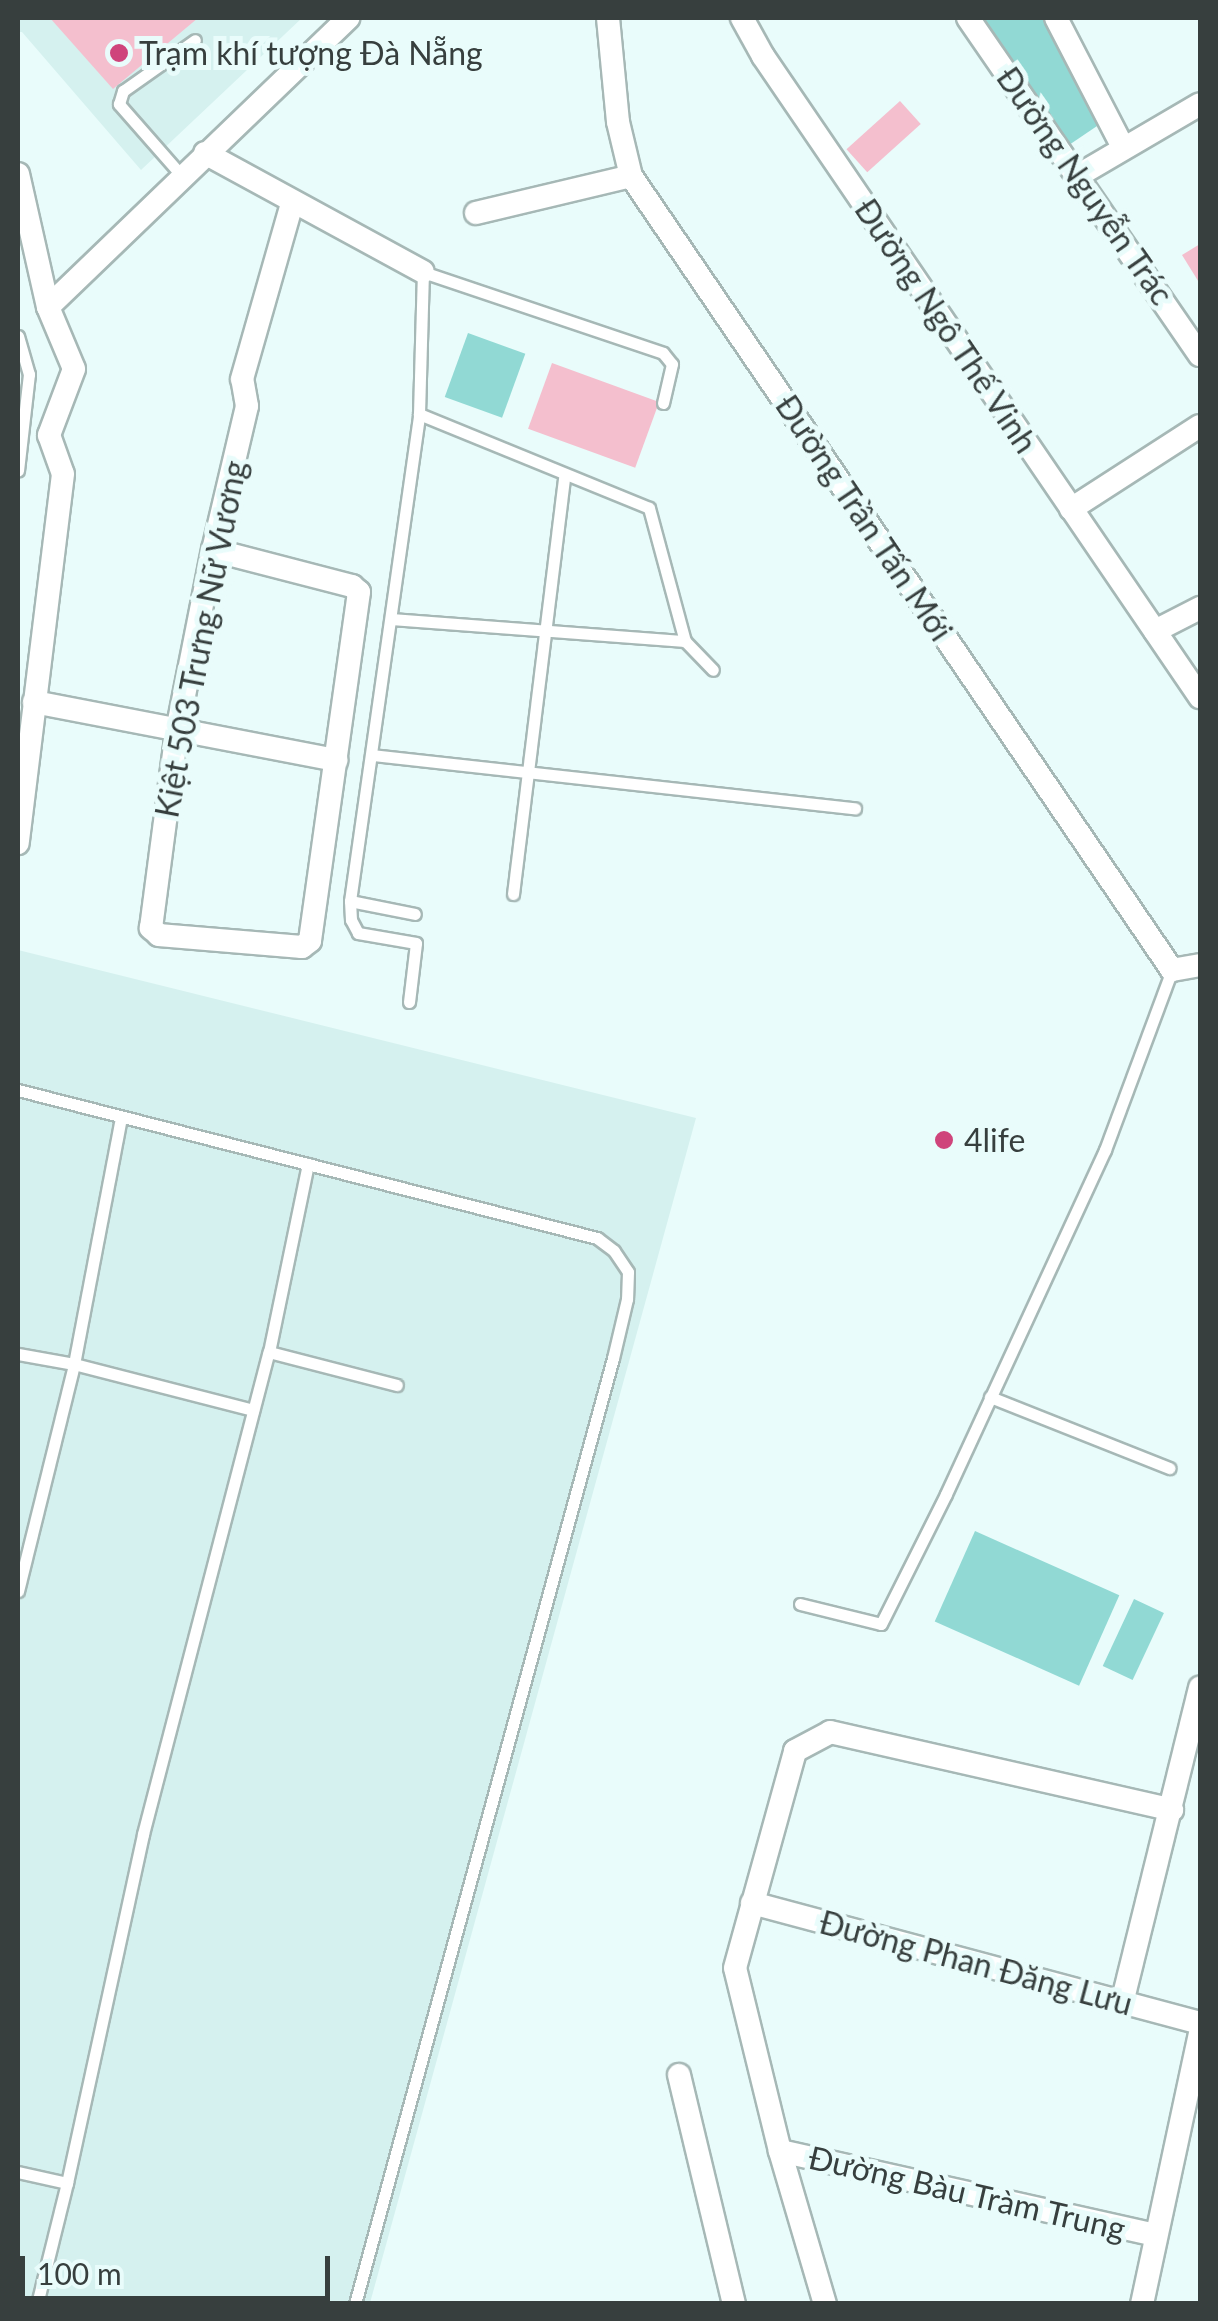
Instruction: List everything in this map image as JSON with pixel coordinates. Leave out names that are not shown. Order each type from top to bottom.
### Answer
[{"type":"street","points":[[48,306],[348,18]]},
{"type":"street","name":"Đường Trần Tấn Mới","points":[[608,18],[618,122],[632,176],[1172,970]]},
{"type":"street","name":"Đường Ngô Thế Vinh","points":[[742,18],[763,56],[1200,697]]},
{"type":"street","name":"Đường Nguyễn Trác","points":[[968,18],[1200,355]]},
{"type":"street","points":[[1056,18],[1123,148]]},
{"type":"street","points":[[1079,175],[1200,104]]},
{"type":"street","points":[[205,153],[423,272]]},
{"type":"street","points":[[18,174],[48,306],[74,369],[49,435],[63,474],[18,843]]},
{"type":"street","points":[[476,213],[632,176]]},
{"type":"street","name":"Kiệt 503 Trưng Nữ Vương","points":[[292,203],[242,379],[247,406],[213,550],[177,732],[154,933],[302,947],[310,941],[336,760]]},
{"type":"street","points":[[1071,510],[1200,426]]},
{"type":"street","points":[[34,702],[336,760],[359,592],[352,586],[213,550]]},
{"type":"street","points":[[1155,631],[1200,608]]},
{"type":"street","points":[[1172,970],[1200,965]]},
{"type":"street","points":[[1122,2003],[1200,1688]]},
{"type":"street","points":[[825,2304],[780,2151],[734,1968],[795,1752],[830,1732],[1172,1810]]},
{"type":"street","name":"Đường Phan Đăng Lưu","points":[[752,1903],[1200,2023]]},
{"type":"street","points":[[1142,2304],[1200,2034]]},
{"type":"street","points":[[679,2075],[734,2304]]},
{"type":"street","name":"Đường Bàu Tràm Trung","points":[[780,2151],[1155,2235]]},
{"type":"lane","points":[[182,176],[119,104],[123,92],[195,40]]},
{"type":"lane","points":[[410,1002],[416,943],[358,933],[351,920],[350,900],[419,414],[423,272],[663,353],[672,364],[663,403]]},
{"type":"lane","points":[[18,336],[29,374],[18,470]]},
{"type":"lane","points":[[419,414],[564,477],[649,508],[686,641],[713,670]]},
{"type":"lane","points":[[513,894],[564,477]]},
{"type":"lane","points":[[390,619],[546,634],[686,641]]},
{"type":"lane","points":[[372,755],[855,808]]},
{"type":"lane","points":[[350,900],[416,914]]},
{"type":"lane","points":[[800,1604],[881,1624],[1105,1150],[1172,970]]},
{"type":"lane","points":[[18,1090],[597,1238],[614,1251],[628,1272],[628,1299],[613,1358],[354,2304]]},
{"type":"lane","points":[[18,1591],[74,1364],[121,1118]]},
{"type":"lane","points":[[37,2304],[143,1834],[269,1352],[308,1164]]},
{"type":"lane","points":[[269,1352],[397,1385]]},
{"type":"lane","points":[[18,1354],[74,1364],[254,1410]]},
{"type":"lane","points":[[990,1397],[1169,1468]]},
{"type":"lane","points":[[18,2172],[67,2184]]},
{"type":"shaded area","points":[[18,18],[302,18],[141,170],[18,32]]},
{"type":"shaded area","points":[[982,18],[1045,18],[1100,124],[1069,145]]},
{"type":"shaded area","points":[[468,333],[525,354],[502,418],[445,397]]},
{"type":"shaded area","points":[[18,950],[696,1118],[370,2303],[18,2304]]},
{"type":"shaded area","points":[[975,1531],[1119,1595],[1079,1686],[935,1621]]},
{"type":"shaded area","points":[[1134,1599],[1164,1613],[1133,1680],[1103,1666]]},
{"type":"building","name":"Trạm khí tượng Đà Nẵng","points":[[50,18],[198,18],[113,89]]},
{"type":"building","points":[[900,101],[921,124],[867,172],[846,149]]},
{"type":"building","points":[[1200,244],[1200,284],[1182,255]]},
{"type":"building","points":[[552,363],[659,402],[635,468],[528,429]]},
{"type":"place","name":"Trạm khí tượng Đà Nẵng","points":[[119,53]]},
{"type":"place","name":"4life","points":[[944,1140]]}]
